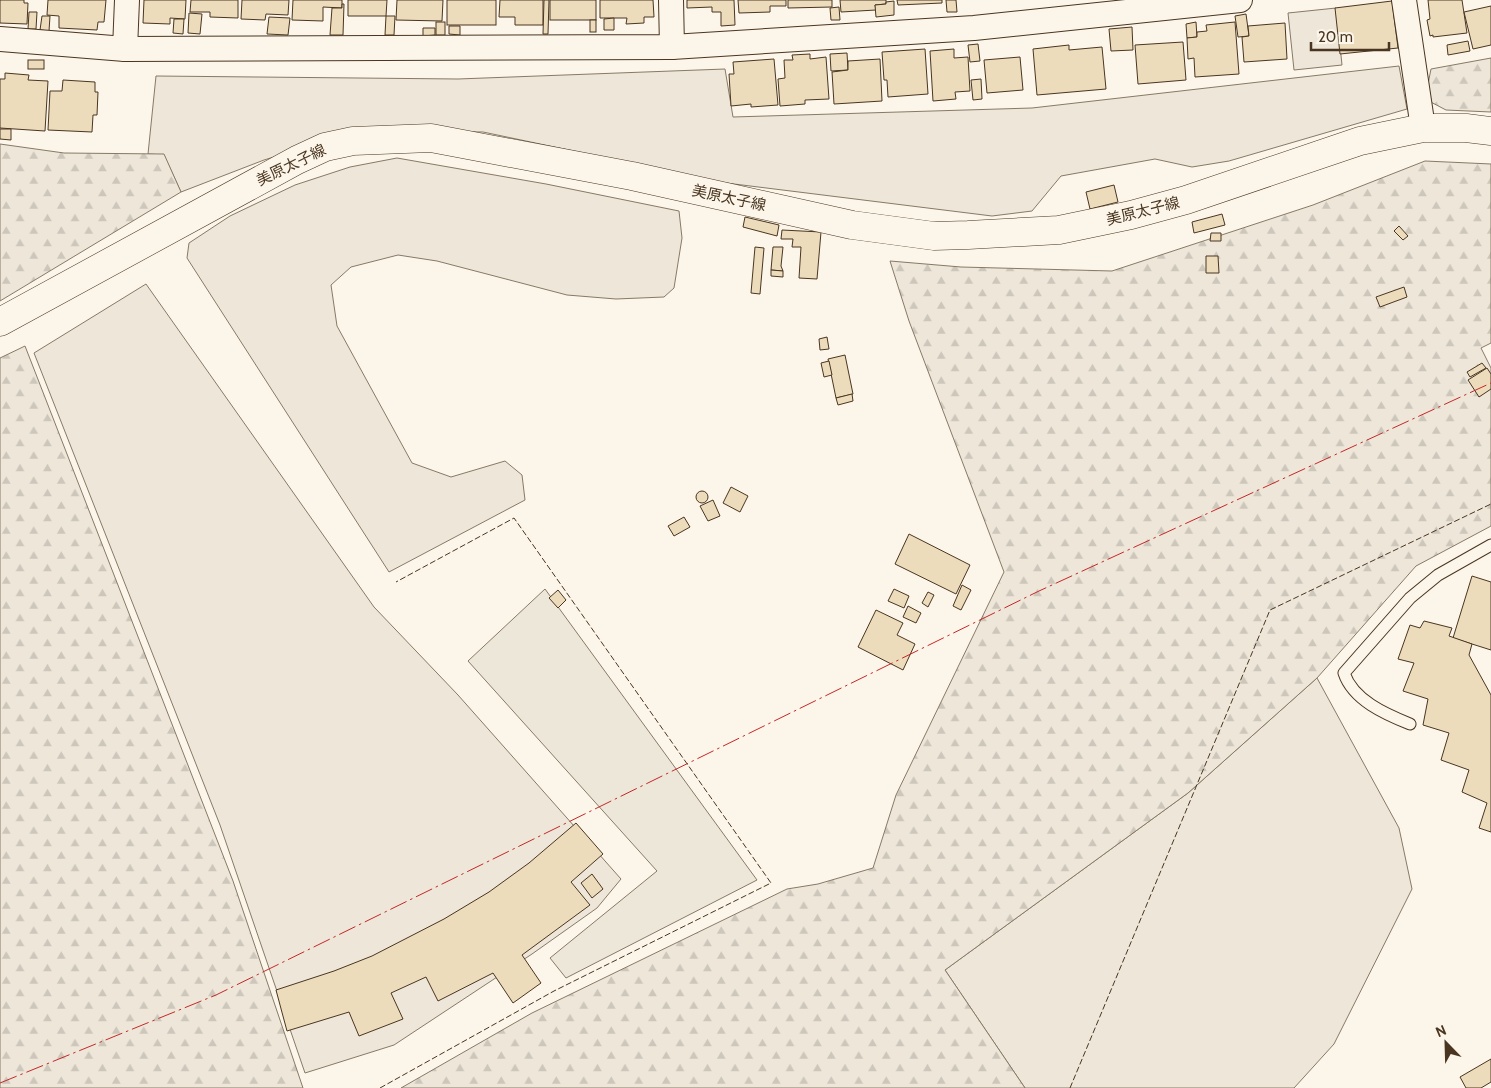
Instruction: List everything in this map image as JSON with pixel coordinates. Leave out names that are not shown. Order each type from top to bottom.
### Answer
[{"type":"main road","name":"美原太子線","points":[[0,322],[297,160],[325,147],[353,141],[431,138],[632,176],[852,225],[934,236],[1013,234],[1059,230],[1131,215],[1186,200],[1360,141],[1423,128],[1466,128],[1491,131]]},
{"type":"street","points":[[125,49],[127,0]]},
{"type":"street","points":[[671,0],[672,47]]},
{"type":"street","points":[[1404,0],[1423,128]]},
{"type":"street","points":[[0,39],[125,49],[672,47],[974,28],[1224,1]]},
{"type":"lane","points":[[1410,724],[1386,715],[1372,705],[1347,684],[1344,673],[1410,598],[1438,575],[1491,545]]},
{"type":"green space","points":[[1336,8],[1342,65],[1294,70],[1288,13]]},
{"type":"green space","points":[[1491,58],[1491,112],[1446,110],[1425,99],[1431,69]]},
{"type":"green space","points":[[1399,66],[1407,109],[1229,161],[1192,167],[1155,159],[1061,176],[1032,211],[992,216],[726,183],[483,132],[390,131],[329,140],[264,160],[181,192],[164,155],[148,154],[156,76],[458,79],[725,69],[733,117],[1032,108]]},
{"type":"green space","points":[[0,144],[64,153],[164,154],[181,192],[0,301]]},
{"type":"green space","points":[[397,158],[546,184],[679,211],[682,238],[674,288],[664,297],[616,299],[567,295],[437,261],[398,255],[351,267],[331,285],[337,326],[412,463],[451,477],[505,461],[522,475],[525,500],[389,572],[187,258],[189,243],[230,216],[295,185],[350,167]]},
{"type":"green space","points":[[1425,161],[1491,164],[1491,343],[1481,348],[1491,368],[1491,526],[1416,566],[1317,678],[1188,793],[945,970],[1025,1088],[401,1088],[532,1013],[787,889],[818,884],[873,868],[896,795],[1004,572],[909,321],[890,261],[961,267],[1112,271],[1313,205]]},
{"type":"green space","points":[[146,284],[374,607],[458,695],[621,879],[597,908],[532,954],[394,1045],[305,1073],[220,825],[34,353]]},
{"type":"green space","points":[[25,346],[233,881],[303,1088],[0,1088],[0,358]]},
{"type":"green space","points":[[1317,678],[1399,828],[1412,889],[1334,1044],[1294,1088],[1025,1088],[945,970],[1188,793]]},
{"type":"shaded area","points":[[545,589],[757,880],[566,978],[550,958],[657,871],[468,661]]},
{"type":"building","points":[[0,0],[24,0],[24,3],[28,3],[27,24],[0,23]]},
{"type":"building","points":[[48,0],[106,0],[104,22],[98,22],[97,30],[59,28],[59,16],[47,15]]},
{"type":"building","points":[[144,0],[186,0],[185,19],[170,18],[170,24],[143,23]]},
{"type":"building","points":[[191,0],[238,0],[238,18],[210,17],[210,12],[190,12]]},
{"type":"building","points":[[242,0],[289,0],[288,15],[266,14],[265,20],[241,19]]},
{"type":"building","points":[[293,0],[342,0],[342,8],[323,7],[323,21],[292,20]]},
{"type":"building","points":[[348,0],[387,0],[386,16],[348,16]]},
{"type":"building","points":[[397,0],[443,0],[442,21],[396,20]]},
{"type":"building","points":[[447,0],[496,0],[496,25],[447,25]]},
{"type":"building","points":[[500,0],[543,0],[543,25],[515,25],[515,17],[499,17]]},
{"type":"building","points":[[544,0],[549,0],[548,34],[543,34]]},
{"type":"building","points":[[550,0],[596,0],[596,20],[550,20]]},
{"type":"building","points":[[600,0],[653,0],[654,17],[644,17],[644,23],[626,24],[627,18],[600,18]]},
{"type":"building","points":[[687,0],[734,0],[735,25],[721,26],[721,12],[712,12],[712,7],[687,8]]},
{"type":"building","points":[[738,0],[786,0],[786,6],[770,6],[770,12],[739,13]]},
{"type":"building","points":[[788,0],[832,0],[832,7],[788,8]]},
{"type":"building","points":[[840,0],[886,0],[886,4],[875,5],[876,10],[841,12]]},
{"type":"building","points":[[897,0],[942,0],[942,3],[898,5]]},
{"type":"building","points":[[946,0],[956,0],[957,12],[947,12]]},
{"type":"building","points":[[1428,0],[1462,0],[1467,33],[1430,36],[1427,20],[1430,19]]},
{"type":"building","points":[[894,1],[894,15],[876,17],[875,5]]},
{"type":"building","points":[[1392,1],[1398,48],[1340,54],[1335,8]]},
{"type":"building","points":[[342,4],[344,4],[343,35],[330,35],[332,8],[342,8]]},
{"type":"building","points":[[1491,6],[1491,45],[1473,49],[1464,12]]},
{"type":"building","points":[[839,7],[840,20],[831,20],[830,8]]},
{"type":"building","points":[[29,12],[37,12],[36,29],[28,29]]},
{"type":"building","points":[[189,13],[202,14],[200,34],[188,33]]},
{"type":"building","points":[[1246,14],[1249,36],[1238,37],[1235,16]]},
{"type":"building","points":[[42,16],[50,16],[49,31],[40,30]]},
{"type":"building","points":[[386,16],[395,16],[394,35],[385,35]]},
{"type":"building","points":[[269,17],[290,18],[288,35],[267,34]]},
{"type":"building","points":[[614,18],[614,30],[604,30],[604,19]]},
{"type":"building","points":[[174,19],[184,19],[183,34],[173,33]]},
{"type":"building","points":[[590,20],[596,20],[596,32],[590,32]]},
{"type":"building","points":[[436,22],[445,22],[445,35],[436,35]]},
{"type":"building","points":[[1196,22],[1197,37],[1187,38],[1186,24]]},
{"type":"building","points":[[1235,22],[1239,74],[1195,77],[1194,58],[1188,59],[1187,38],[1197,37],[1197,32],[1207,31],[1206,25]]},
{"type":"building","points":[[1285,23],[1287,59],[1244,62],[1242,37],[1249,36],[1248,26]]},
{"type":"building","points":[[449,26],[460,26],[460,35],[449,34]]},
{"type":"building","points":[[1132,27],[1133,50],[1111,51],[1109,29]]},
{"type":"building","points":[[423,28],[435,28],[435,35],[423,36]]},
{"type":"building","points":[[1468,41],[1470,51],[1448,55],[1447,45]]},
{"type":"building","points":[[1183,42],[1186,80],[1138,84],[1135,45]]},
{"type":"building","points":[[978,44],[980,61],[970,62],[968,45]]},
{"type":"building","points":[[1069,45],[1069,50],[1102,47],[1106,89],[1037,95],[1033,49]]},
{"type":"building","points":[[925,49],[928,94],[888,97],[887,80],[884,80],[882,52]]},
{"type":"building","points":[[954,49],[954,58],[968,57],[970,91],[955,92],[956,99],[933,101],[930,51]]},
{"type":"building","points":[[847,53],[848,70],[831,71],[830,54]]},
{"type":"building","points":[[810,54],[810,59],[826,57],[829,99],[805,100],[805,104],[780,106],[778,79],[785,78],[784,60],[793,60],[792,55]]},
{"type":"building","points":[[1020,57],[1023,90],[987,93],[984,60]]},
{"type":"building","points":[[774,59],[778,105],[751,107],[751,104],[731,106],[729,74],[734,74],[733,62]]},
{"type":"building","points":[[880,59],[882,101],[834,104],[832,72],[848,70],[848,61]]},
{"type":"building","points":[[28,60],[44,60],[44,69],[28,69]]},
{"type":"building","points":[[5,73],[29,75],[28,80],[48,81],[45,131],[0,128],[0,79],[5,79]]},
{"type":"building","points":[[981,79],[982,99],[973,100],[971,80]]},
{"type":"building","points":[[63,80],[95,82],[95,92],[98,92],[97,115],[93,115],[92,132],[48,130],[50,91],[62,91]]},
{"type":"building","points":[[0,129],[11,129],[11,140],[0,139]]},
{"type":"building","points":[[1114,185],[1118,202],[1090,209],[1086,192]]},
{"type":"building","points":[[1222,214],[1225,225],[1194,233],[1192,222]]},
{"type":"building","points":[[745,217],[779,225],[777,236],[743,227]]},
{"type":"building","points":[[1399,226],[1408,236],[1403,240],[1394,231]]},
{"type":"building","points":[[782,230],[821,232],[817,279],[799,278],[801,247],[792,247],[793,239],[781,239]]},
{"type":"building","points":[[1211,233],[1221,233],[1221,241],[1210,241]]},
{"type":"building","points":[[755,247],[764,248],[760,294],[751,293]]},
{"type":"building","points":[[773,247],[783,247],[781,266],[783,271],[771,270]]},
{"type":"building","points":[[1206,256],[1218,256],[1219,273],[1206,273]]},
{"type":"building","points":[[771,270],[783,271],[783,277],[771,276]]},
{"type":"building","points":[[1404,287],[1407,297],[1380,307],[1376,297]]},
{"type":"building","points":[[827,337],[829,349],[820,350],[819,339]]},
{"type":"building","points":[[845,355],[853,394],[836,398],[828,359]]},
{"type":"building","points":[[829,361],[832,375],[824,377],[821,363]]},
{"type":"building","points":[[1482,363],[1486,368],[1470,377],[1467,372]]},
{"type":"building","points":[[1487,368],[1491,374],[1491,389],[1479,397],[1468,380]]},
{"type":"building","points":[[852,394],[853,401],[838,405],[836,398]]},
{"type":"building","points":[[731,487],[748,496],[740,512],[723,503]]},
{"type":"building","points":[[700,491],[704,491],[708,497],[704,503],[700,503],[696,499],[696,495]]},
{"type":"building","points":[[713,500],[720,516],[708,521],[700,506]]},
{"type":"building","points":[[684,517],[690,527],[674,536],[668,526]]},
{"type":"building","points":[[909,534],[970,565],[956,594],[895,564]]},
{"type":"building","points":[[1472,576],[1491,582],[1491,650],[1453,638]]},
{"type":"building","points":[[962,585],[971,590],[961,610],[953,606]]},
{"type":"building","points":[[894,589],[909,596],[904,608],[888,601]]},
{"type":"building","points":[[558,590],[566,600],[558,608],[549,598]]},
{"type":"building","points":[[928,592],[934,595],[928,607],[922,603]]},
{"type":"building","points":[[908,606],[921,613],[916,623],[903,617]]},
{"type":"building","points":[[876,610],[903,623],[897,635],[915,644],[903,670],[858,647]]},
{"type":"building","points":[[1424,621],[1452,628],[1449,636],[1472,644],[1469,655],[1491,695],[1491,832],[1479,828],[1487,803],[1462,792],[1469,770],[1441,760],[1449,733],[1423,725],[1428,699],[1403,691],[1414,663],[1398,659],[1410,625],[1420,628]]},
{"type":"building","points":[[576,823],[603,854],[571,882],[590,905],[522,955],[541,983],[513,1003],[493,973],[438,1001],[426,977],[391,993],[403,1019],[359,1036],[349,1012],[287,1031],[276,990],[372,956],[444,919],[489,892],[529,863]]},
{"type":"building","points":[[592,874],[603,889],[592,898],[581,883]]},
{"type":"building","points":[[1491,1059],[1491,1082],[1481,1088],[1466,1088],[1460,1077]]},
{"type":"fence","points":[[1070,1088],[1270,610],[1491,504]]},
{"type":"fence","points":[[380,1088],[554,991],[771,883],[514,518],[396,582]]},
{"type":"power","points":[[0,1083],[216,995],[1039,591],[1491,383]]}]
